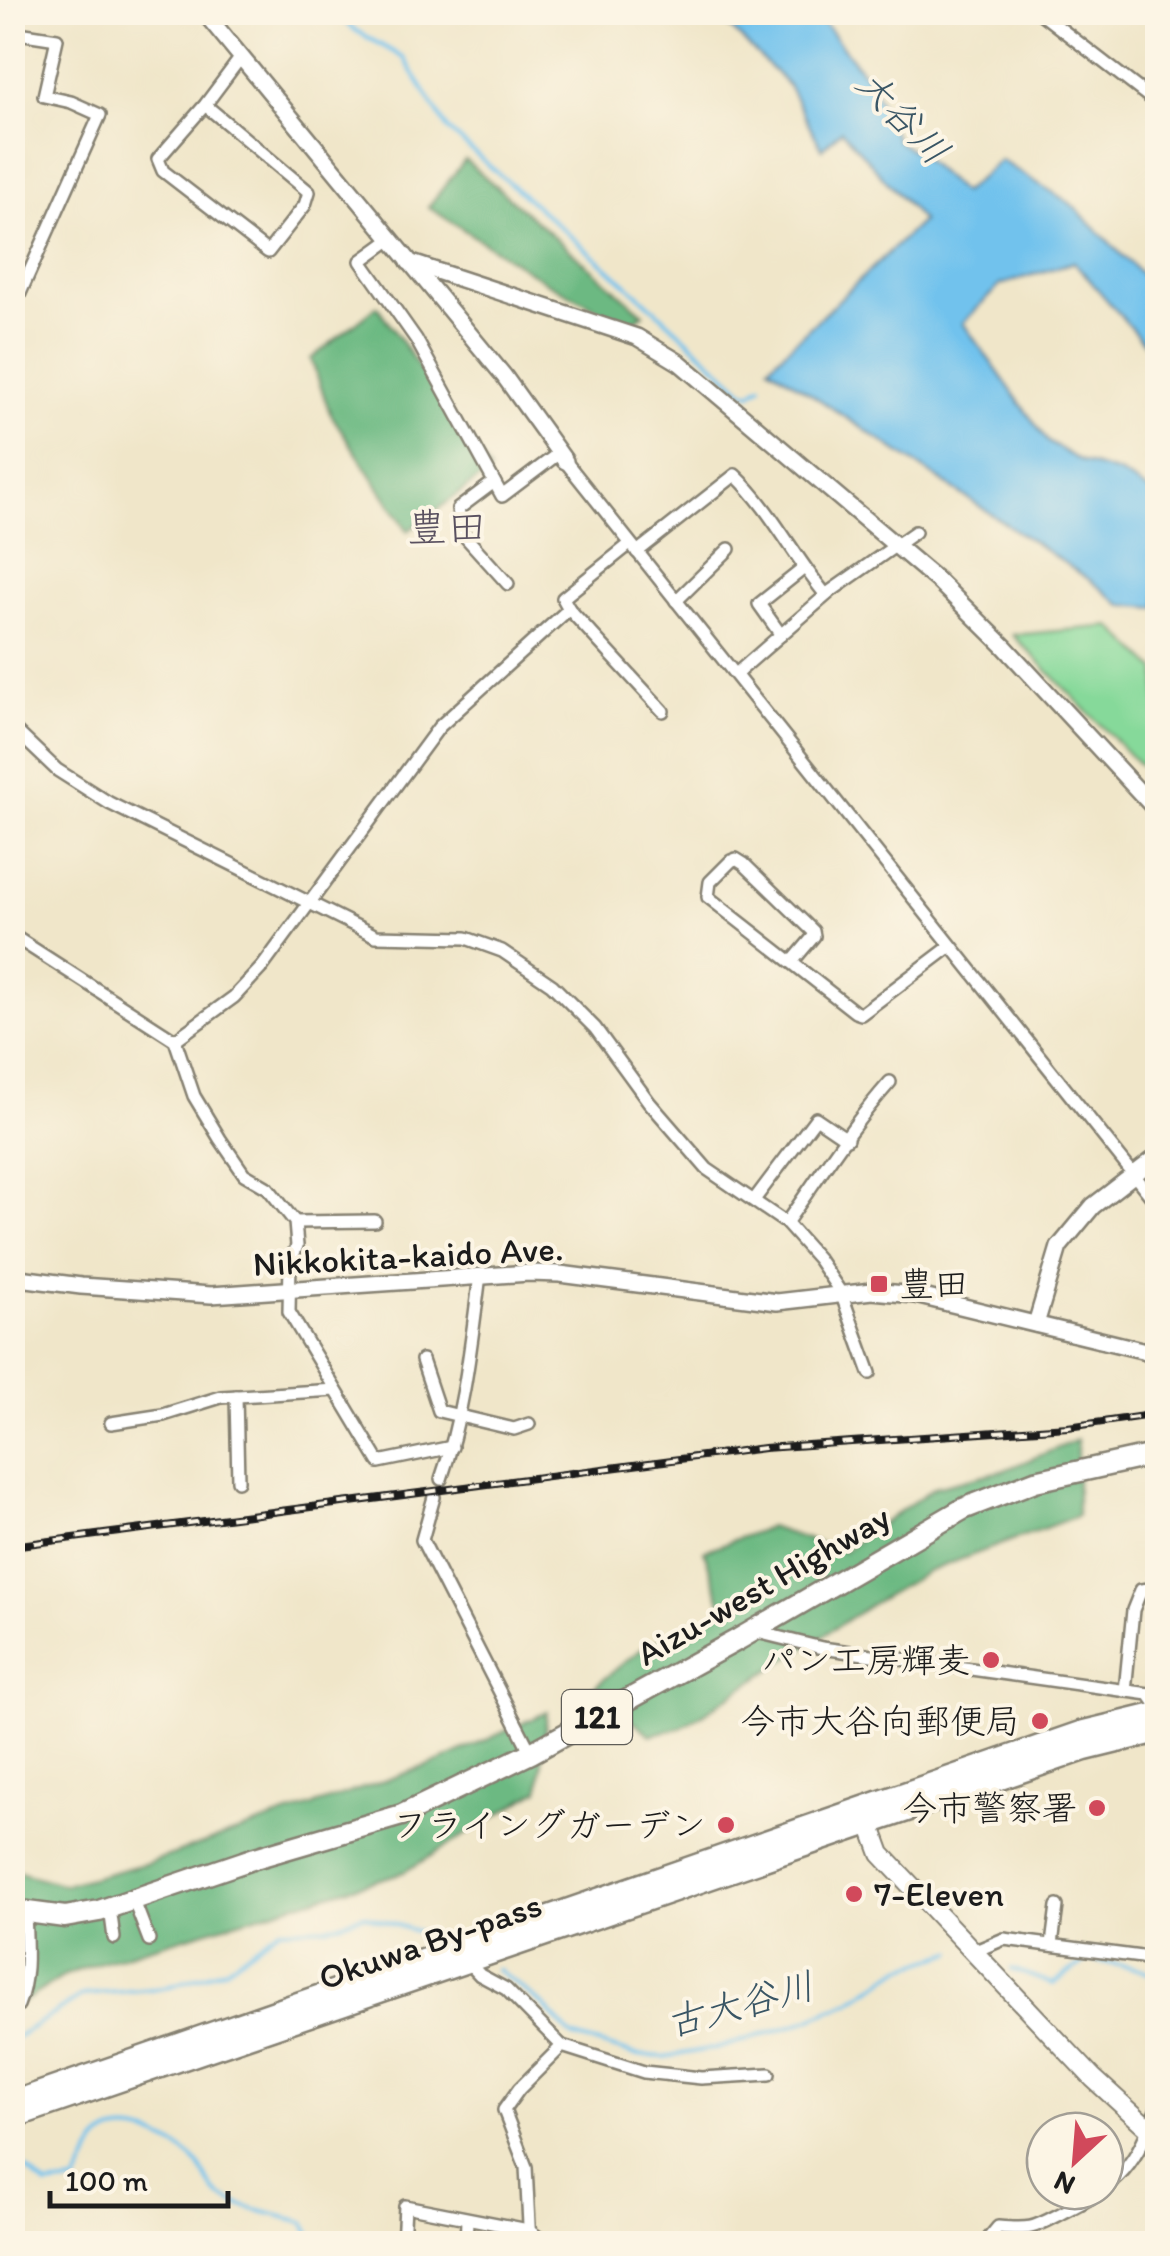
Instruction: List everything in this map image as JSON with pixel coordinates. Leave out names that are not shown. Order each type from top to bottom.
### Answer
[{"type":"highway","name":"Aizu-west Highway","points":[[19,1911],[65,1916],[110,1908],[255,1858],[402,1815],[531,1753],[963,1509],[1035,1481],[1158,1454]]},
{"type":"highway","points":[[1110,1734],[1158,1710]]},
{"type":"highway","points":[[1110,1734],[1158,1732]]},
{"type":"highway","name":"Okuwa By-pass","points":[[12,2118],[463,1955],[1110,1734]]},
{"type":"highway","name":"Okuwa By-pass","points":[[12,2102],[463,1955]]},
{"type":"main road","points":[[867,1816],[881,1854],[1093,2078],[1153,2133]]},
{"type":"street","points":[[204,12],[504,376],[633,548],[1158,1205]]},
{"type":"street","points":[[1039,12],[1158,104]]},
{"type":"street","points":[[12,32],[57,39],[44,96],[100,115],[12,311]]},
{"type":"street","points":[[205,105],[309,192],[305,204],[268,252],[163,171],[158,158],[205,105],[240,57]]},
{"type":"street","points":[[390,240],[362,262],[416,339],[502,496],[562,457]]},
{"type":"street","points":[[408,262],[494,293],[588,319],[660,350],[743,414],[896,545],[1004,646],[1158,812]]},
{"type":"street","points":[[662,712],[562,598],[735,475],[826,595]]},
{"type":"street","points":[[494,482],[458,509],[462,532],[508,584]]},
{"type":"street","points":[[736,674],[826,595],[915,532]]},
{"type":"street","points":[[676,601],[730,548]]},
{"type":"street","points":[[781,635],[758,604],[804,568]]},
{"type":"street","points":[[175,1040],[249,982],[439,727],[569,609]]},
{"type":"street","points":[[12,726],[56,770],[108,803],[376,936],[466,938],[502,951],[552,985],[595,1028],[649,1102],[706,1170],[786,1223],[818,1258],[841,1293],[870,1373]]},
{"type":"street","points":[[792,962],[814,936],[812,932],[744,864],[732,861],[707,887],[708,897],[792,962],[861,1014],[951,946]]},
{"type":"street","points":[[12,935],[175,1040],[194,1096],[220,1140],[244,1174],[268,1188],[296,1222],[297,1246],[290,1263],[290,1312],[379,1462],[452,1447]]},
{"type":"street","points":[[786,1223],[847,1139],[856,1120],[890,1082]]},
{"type":"street","points":[[754,1200],[816,1118],[847,1139]]},
{"type":"street","points":[[1036,1324],[1059,1247],[1093,1206],[1158,1156]]},
{"type":"street","points":[[296,1222],[374,1221]]},
{"type":"street","name":"Nikkokita-kaido Ave.","points":[[12,1277],[210,1295],[480,1275],[560,1274],[776,1302],[841,1293],[914,1294],[1158,1354]]},
{"type":"street","points":[[441,1479],[467,1377],[480,1275]]},
{"type":"street","points":[[422,1360],[439,1411],[514,1430],[529,1424]]},
{"type":"street","points":[[110,1423],[163,1415],[221,1397],[335,1390]]},
{"type":"street","points":[[236,1396],[238,1481]]},
{"type":"street","points":[[434,1496],[422,1540],[531,1753]]},
{"type":"street","points":[[1124,1690],[1133,1610],[1142,1590],[1158,1588]]},
{"type":"street","points":[[753,1630],[822,1648],[1148,1694],[1158,1710]]},
{"type":"street","points":[[134,1901],[150,1940]]},
{"type":"street","points":[[1052,1944],[1056,1906]]},
{"type":"street","points":[[110,1908],[114,1938]]},
{"type":"street","points":[[18,2005],[27,1965],[19,1911]]},
{"type":"street","points":[[973,1952],[1004,1939],[1141,1957],[1158,1964]]},
{"type":"street","points":[[463,1955],[480,1975],[506,1989],[562,2046],[644,2072],[701,2078],[768,2074]]},
{"type":"street","points":[[530,2237],[526,2167],[504,2110],[562,2046]]},
{"type":"street","points":[[988,2241],[998,2227],[1028,2230],[1102,2194],[1124,2173],[1153,2133],[1158,2105]]},
{"type":"street","points":[[403,2244],[405,2206],[448,2212],[547,2244]]},
{"type":"street","points":[[466,2244],[467,2220]]},
{"type":"green space","points":[[465,160],[644,314],[629,325],[546,282],[428,207]]},
{"type":"green space","points":[[377,306],[490,471],[408,531],[330,413],[311,359]]},
{"type":"green space","points":[[1111,626],[1157,670],[1157,783],[1013,635]]},
{"type":"green space","points":[[1077,1440],[1077,1516],[927,1572],[682,1727],[650,1735],[605,1697],[588,1692],[642,1648],[724,1610],[704,1551],[769,1527],[843,1551],[935,1487],[1005,1470]]},
{"type":"green space","points":[[547,1712],[539,1790],[404,1872],[101,1962],[65,1975],[18,2005],[12,2001],[12,1870],[64,1885],[148,1863],[441,1761]]},
{"type":"water","points":[[715,13],[816,13],[871,83],[897,141],[920,155],[962,193],[1000,160],[1070,203],[1157,290],[1157,358],[1074,262],[1000,285],[963,323],[1048,442],[1082,462],[1119,473],[1157,496],[1157,608],[1122,605],[769,366],[922,221],[841,130],[822,149],[788,85]]},
{"type":"waterway","points":[[335,12],[353,29],[404,58],[448,130],[744,391],[751,393],[761,386]]},
{"type":"waterway","name":"古大谷川","points":[[12,2040],[83,1995],[164,1988],[225,1969],[280,1929],[327,1927],[364,1915],[435,1937]]},
{"type":"waterway","name":"古大谷川","points":[[497,1969],[544,2006],[572,2036],[635,2055],[664,2057],[722,2047],[795,2025],[850,2002],[902,1968],[953,1952]]},
{"type":"waterway","name":"古大谷川","points":[[1012,1969],[1053,1984],[1089,1959],[1143,1970],[1158,1979]]},
{"type":"waterway","points":[[12,2157],[46,2186],[75,2183],[94,2147],[108,2134],[136,2131],[151,2135],[191,2157],[223,2198],[304,2222],[316,2244]]},
{"type":"railway","points":[[12,1546],[764,1448],[1068,1427],[1158,1414]]},
{"type":"place","name":"豊田","points":[[879,1284]]},
{"type":"place","name":"パン工房輝麦","points":[[991,1660]]},
{"type":"place","name":"今市大谷向郵便局","points":[[1040,1721]]},
{"type":"place","name":"今市警察署","points":[[1097,1808]]},
{"type":"place","name":"フライングガーデン","points":[[726,1825]]},
{"type":"place","name":"7-Eleven","points":[[854,1894]]},
{"type":"district","name":"豊田","points":[[447,527]]},
{"type":"water label","name":"大谷川","points":[[903,117]]}]
